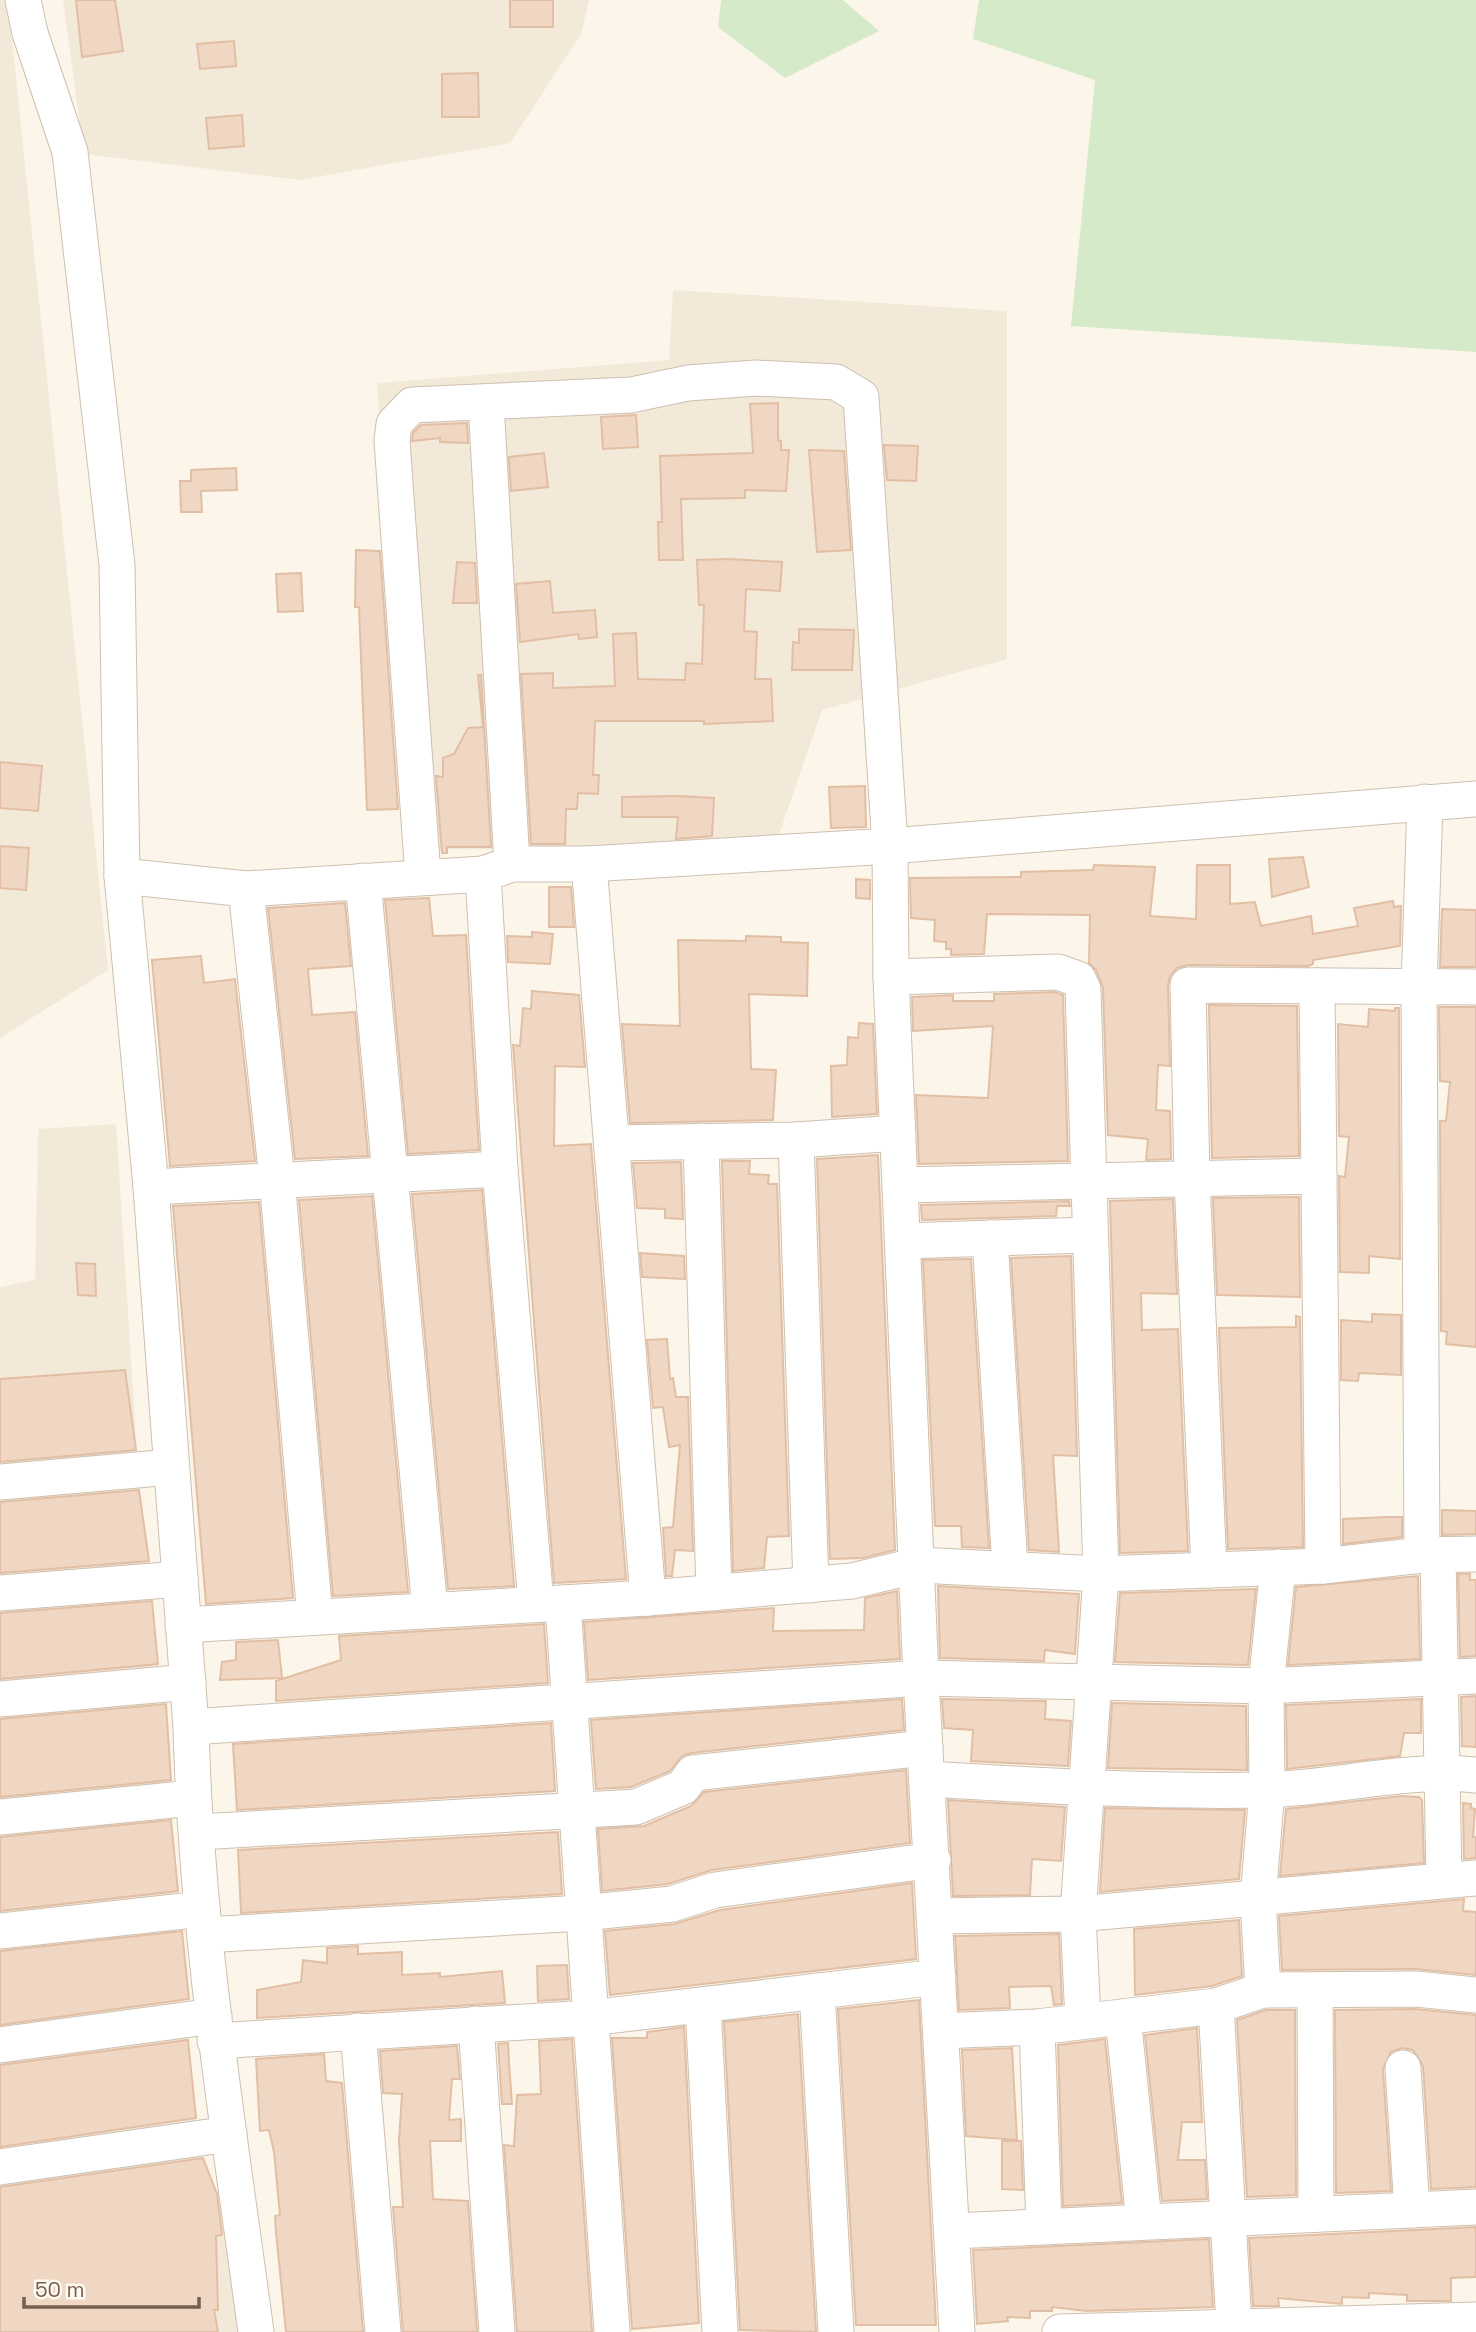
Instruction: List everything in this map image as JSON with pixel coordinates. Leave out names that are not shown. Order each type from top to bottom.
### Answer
[{"type":"street","points":[[23,0],[30,33],[70,152],[85,262],[117,565],[122,876],[151,1187],[188,1682],[193,1798],[215,2029],[256,2332]]},
{"type":"street","points":[[423,876],[392,441],[394,424],[412,405],[631,395],[688,383],[756,378],[836,382],[861,397],[890,846],[891,977],[902,1241],[957,2332]]},
{"type":"street","points":[[486,403],[497,869],[500,1169],[550,1604],[568,1703],[612,2332]]},
{"type":"street","points":[[122,876],[246,889],[497,869],[890,846],[1476,799]]},
{"type":"street","points":[[935,1916],[1078,1914],[1460,1879],[1459,1774],[1440,1676],[1430,1555],[1419,987],[1425,802]]},
{"type":"street","points":[[589,864],[648,1598]]},
{"type":"street","points":[[363,881],[430,1610]]},
{"type":"street","points":[[246,889],[278,1179],[315,1616]]},
{"type":"street","points":[[891,977],[1058,972],[1078,979],[1083,989],[1101,1574],[1078,1914],[1083,2021]]},
{"type":"street","points":[[1209,1570],[1192,1179],[1188,985],[1476,987]]},
{"type":"street","points":[[1317,986],[1323,1566]]},
{"type":"street","points":[[612,1143],[796,1140],[898,1133]]},
{"type":"street","points":[[796,1140],[811,1585]]},
{"type":"street","points":[[701,1141],[714,1593]]},
{"type":"street","points":[[151,1187],[388,1172],[500,1169]]},
{"type":"street","points":[[900,1185],[1319,1176]]},
{"type":"street","points":[[902,1241],[1089,1235]]},
{"type":"street","points":[[990,1238],[1010,1568]]},
{"type":"street","points":[[0,1482],[171,1467]]},
{"type":"street","points":[[183,1625],[714,1593],[852,1581],[918,1565],[1101,1574],[1323,1566],[1430,1555],[1476,1554]]},
{"type":"street","points":[[1263,1990],[1258,1899],[1267,1790],[1266,1686],[1278,1567]]},
{"type":"street","points":[[0,1593],[180,1579]]},
{"type":"street","points":[[191,1727],[922,1678],[1266,1686],[1476,1676]]},
{"type":"street","points":[[0,1699],[188,1682]]},
{"type":"street","points":[[198,1832],[575,1808],[636,1807],[683,1787],[693,1773],[927,1764],[1085,1788],[1267,1790],[1459,1774]]},
{"type":"street","points":[[0,1817],[193,1798]]},
{"type":"street","points":[[0,1931],[204,1922],[582,1913],[672,1904],[715,1890],[933,1860]]},
{"type":"street","points":[[0,2045],[215,2029],[358,2031],[590,2018],[939,1976]]},
{"type":"street","points":[[941,2031],[1037,2027],[1216,2007],[1263,1990],[1315,1992],[1416,1989],[1476,1995]]},
{"type":"street","points":[[817,1991],[836,2332]]},
{"type":"street","points":[[1315,1992],[1316,2214]]},
{"type":"street","points":[[703,2006],[720,2332]]},
{"type":"street","points":[[1216,2007],[1234,2325]]},
{"type":"street","points":[[1123,2017],[1144,2221]]},
{"type":"street","points":[[476,2024],[497,2332]]},
{"type":"street","points":[[1037,2027],[1044,2226]]},
{"type":"street","points":[[358,2031],[383,2332]]},
{"type":"street","points":[[1403,2068],[1412,2210]]},
{"type":"street","points":[[0,2168],[229,2134]]},
{"type":"street","points":[[953,2231],[1476,2207]]},
{"type":"street","points":[[1060,2332],[1234,2325],[1335,2329],[1476,2320]]},
{"type":"shaded area","points":[[0,0],[8,0],[108,970],[0,1038]]},
{"type":"shaded area","points":[[63,0],[589,0],[581,34],[510,143],[299,180],[84,154]]},
{"type":"shaded area","points":[[673,290],[1007,311],[1007,659],[822,710],[775,846],[645,850],[405,849],[377,383],[669,360]]},
{"type":"shaded area","points":[[116,1124],[139,1485],[150,1570],[154,1732],[199,2148],[231,2234],[239,2332],[0,2332],[0,1287],[35,1280],[38,1129]]},
{"type":"green space","points":[[721,0],[843,0],[879,31],[785,78],[718,27]]},
{"type":"green space","points":[[979,0],[1476,0],[1476,352],[1071,326],[1095,80],[973,39]]},
{"type":"building","points":[[76,0],[115,0],[123,51],[82,57]]},
{"type":"building","points":[[510,0],[553,0],[553,27],[510,27]]},
{"type":"building","points":[[234,41],[236,66],[200,69],[197,44]]},
{"type":"building","points":[[478,73],[479,117],[442,117],[442,74]]},
{"type":"building","points":[[242,115],[244,146],[209,149],[206,118]]},
{"type":"building","points":[[778,403],[778,440],[781,441],[781,450],[789,450],[786,491],[745,490],[745,498],[681,499],[683,560],[659,560],[658,522],[662,522],[660,456],[753,453],[750,404]]},
{"type":"building","points":[[636,415],[638,447],[603,449],[601,417]]},
{"type":"building","points":[[467,423],[468,443],[440,442],[440,438],[412,441],[413,433],[421,425]]},
{"type":"building","points":[[884,445],[918,446],[916,481],[887,480]]},
{"type":"building","points":[[809,450],[844,451],[851,550],[817,552]]},
{"type":"building","points":[[544,453],[548,487],[511,491],[509,457]]},
{"type":"building","points":[[236,468],[237,490],[201,491],[202,512],[181,512],[180,481],[191,481],[191,470]]},
{"type":"building","points":[[356,550],[380,551],[398,809],[367,810],[359,607],[355,607]]},
{"type":"building","points":[[697,560],[782,562],[780,591],[746,589],[744,631],[757,632],[755,679],[771,679],[773,721],[704,724],[704,721],[595,721],[593,775],[599,775],[598,794],[578,793],[577,809],[566,809],[565,844],[531,844],[521,674],[553,673],[553,688],[615,686],[613,634],[636,633],[638,679],[685,680],[686,663],[702,664],[704,605],[699,605]]},
{"type":"building","points":[[457,562],[475,563],[477,603],[453,603]]},
{"type":"building","points":[[301,573],[303,611],[278,612],[276,574]]},
{"type":"building","points":[[550,581],[553,613],[595,610],[597,637],[579,639],[578,634],[520,642],[516,584]]},
{"type":"building","points":[[799,629],[854,630],[852,670],[792,670],[793,642],[799,643]]},
{"type":"building","points":[[478,675],[481,675],[491,847],[447,847],[447,853],[442,853],[436,776],[443,777],[443,758],[454,754],[468,728],[483,727]]},
{"type":"building","points":[[0,762],[42,766],[38,811],[0,808]]},
{"type":"building","points":[[865,786],[866,827],[831,828],[829,787]]},
{"type":"building","points":[[622,797],[714,798],[712,836],[676,839],[678,817],[622,817]]},
{"type":"building","points":[[0,846],[29,848],[26,890],[0,888]]},
{"type":"building","points":[[1303,857],[1309,887],[1272,897],[1269,859]]},
{"type":"building","points":[[1094,865],[1155,867],[1150,916],[1196,919],[1197,865],[1230,865],[1230,904],[1255,902],[1261,926],[1311,916],[1313,934],[1358,926],[1354,908],[1393,901],[1394,907],[1401,906],[1400,946],[1313,960],[1313,964],[1308,966],[1188,965],[1177,968],[1170,976],[1168,985],[1170,1066],[1158,1065],[1156,1110],[1170,1111],[1171,1159],[1146,1160],[1148,1139],[1108,1135],[1103,988],[1096,970],[1089,963],[1090,915],[987,914],[984,954],[951,955],[951,949],[946,949],[946,942],[934,941],[935,920],[911,918],[910,878],[1021,877],[1021,872],[1093,870]]},
{"type":"building","points":[[856,879],[870,880],[870,899],[856,898]]},
{"type":"building","points":[[549,887],[571,887],[574,927],[549,927]]},
{"type":"building","points":[[429,898],[433,936],[466,935],[479,1150],[408,1154],[385,900]]},
{"type":"building","points":[[345,903],[351,966],[308,969],[312,1015],[355,1012],[368,1156],[295,1159],[268,908]]},
{"type":"building","points":[[1442,909],[1476,910],[1476,967],[1440,967]]},
{"type":"building","points":[[532,932],[553,934],[550,964],[508,962],[507,936],[532,937]]},
{"type":"building","points":[[746,936],[781,937],[781,942],[808,943],[807,996],[749,994],[751,1069],[776,1070],[773,1120],[630,1123],[622,1024],[680,1026],[678,940],[746,941]]},
{"type":"building","points":[[201,956],[204,983],[235,979],[255,1161],[170,1166],[152,960]]},
{"type":"building","points":[[532,991],[579,995],[585,1067],[555,1066],[554,1146],[591,1144],[626,1579],[554,1583],[513,1045],[520,1046],[523,1008],[531,1009]]},
{"type":"building","points":[[1055,992],[1063,995],[1068,1161],[919,1164],[916,1095],[988,1098],[993,1026],[913,1031],[912,997],[953,995],[953,1001],[994,1001],[994,994]]},
{"type":"building","points":[[1209,1005],[1297,1006],[1299,1156],[1212,1158]]},
{"type":"building","points":[[1439,1007],[1476,1007],[1476,1347],[1446,1344],[1447,1332],[1441,1331],[1440,1121],[1446,1121],[1450,1082],[1440,1081]]},
{"type":"building","points":[[1395,1008],[1399,1008],[1400,1259],[1369,1256],[1369,1273],[1340,1272],[1339,1176],[1345,1177],[1349,1137],[1339,1136],[1338,1024],[1368,1027],[1369,1009],[1395,1011]]},
{"type":"building","points":[[859,1023],[873,1024],[877,1114],[832,1117],[831,1066],[847,1065],[848,1037],[858,1038]]},
{"type":"building","points":[[878,1155],[895,1550],[863,1558],[830,1559],[817,1159]]},
{"type":"building","points":[[722,1161],[750,1161],[749,1174],[769,1175],[768,1184],[777,1184],[789,1536],[767,1537],[764,1568],[733,1571]]},
{"type":"building","points":[[681,1162],[683,1219],[665,1218],[665,1209],[637,1208],[633,1163]]},
{"type":"building","points":[[482,1190],[514,1586],[448,1589],[412,1194]]},
{"type":"building","points":[[372,1196],[408,1592],[333,1596],[299,1200]]},
{"type":"building","points":[[1299,1197],[1300,1297],[1217,1295],[1213,1198]]},
{"type":"building","points":[[1173,1199],[1177,1294],[1141,1293],[1142,1330],[1178,1329],[1188,1551],[1120,1553],[1110,1201]]},
{"type":"building","points":[[1069,1201],[1070,1206],[1057,1206],[1056,1216],[922,1220],[921,1205]]},
{"type":"building","points":[[259,1202],[293,1598],[206,1604],[173,1206]]},
{"type":"building","points":[[640,1253],[684,1256],[685,1279],[642,1277]]},
{"type":"building","points":[[1071,1256],[1077,1456],[1053,1455],[1059,1552],[1029,1550],[1011,1258]]},
{"type":"building","points":[[971,1259],[989,1548],[962,1547],[961,1526],[935,1526],[923,1260]]},
{"type":"building","points":[[76,1263],[95,1264],[96,1296],[78,1295]]},
{"type":"building","points":[[1372,1314],[1401,1315],[1401,1375],[1359,1373],[1358,1381],[1341,1380],[1341,1320],[1372,1322]]},
{"type":"building","points":[[1296,1316],[1300,1317],[1303,1547],[1228,1549],[1219,1328],[1296,1327]]},
{"type":"building","points":[[667,1339],[670,1379],[673,1378],[676,1397],[688,1397],[693,1551],[675,1550],[672,1576],[666,1576],[663,1528],[673,1527],[680,1445],[669,1447],[663,1407],[653,1408],[647,1340]]},
{"type":"building","points":[[125,1370],[136,1450],[0,1462],[0,1379]]},
{"type":"building","points":[[139,1490],[149,1561],[0,1573],[0,1502]]},
{"type":"building","points":[[1442,1510],[1476,1511],[1476,1534],[1442,1535]]},
{"type":"building","points":[[1402,1517],[1402,1537],[1343,1544],[1343,1519]]},
{"type":"building","points":[[1458,1574],[1470,1574],[1470,1580],[1476,1580],[1476,1656],[1460,1657]]},
{"type":"building","points":[[1418,1576],[1420,1659],[1288,1665],[1296,1587]]},
{"type":"building","points":[[938,1586],[1079,1594],[1075,1654],[1045,1650],[1044,1661],[940,1658]]},
{"type":"building","points":[[1256,1589],[1248,1665],[1115,1662],[1120,1593]]},
{"type":"building","points":[[897,1591],[900,1659],[588,1680],[584,1622],[774,1608],[773,1631],[864,1630],[865,1598]]},
{"type":"building","points":[[152,1601],[158,1664],[0,1679],[0,1613]]},
{"type":"building","points":[[544,1624],[548,1683],[276,1701],[276,1681],[341,1660],[339,1636]]},
{"type":"building","points":[[278,1640],[282,1678],[220,1680],[222,1662],[236,1660],[236,1642]]},
{"type":"building","points":[[1476,1696],[1476,1747],[1462,1746],[1461,1697]]},
{"type":"building","points":[[902,1699],[904,1730],[691,1753],[682,1756],[670,1771],[631,1787],[596,1789],[591,1720]]},
{"type":"building","points":[[942,1699],[1046,1701],[1045,1719],[1071,1721],[1068,1766],[971,1761],[973,1730],[944,1728]]},
{"type":"building","points":[[1421,1699],[1421,1733],[1404,1733],[1400,1756],[1287,1769],[1286,1705]]},
{"type":"building","points":[[1112,1703],[1246,1706],[1247,1770],[1108,1768]]},
{"type":"building","points":[[166,1704],[171,1780],[0,1797],[0,1719]]},
{"type":"building","points":[[551,1723],[555,1791],[237,1810],[233,1744]]},
{"type":"building","points":[[906,1770],[910,1843],[712,1870],[668,1884],[602,1891],[598,1829],[644,1826],[691,1806],[704,1792]]},
{"type":"building","points":[[1401,1796],[1419,1797],[1422,1800],[1424,1863],[1280,1876],[1286,1809]]},
{"type":"building","points":[[948,1800],[1065,1807],[1061,1861],[1032,1859],[1030,1895],[953,1896]]},
{"type":"building","points":[[1463,1803],[1471,1804],[1471,1808],[1475,1809],[1473,1837],[1476,1837],[1476,1858],[1464,1859]]},
{"type":"building","points":[[1105,1808],[1245,1810],[1239,1879],[1100,1892]]},
{"type":"building","points":[[171,1820],[178,1891],[0,1911],[0,1837]]},
{"type":"building","points":[[558,1832],[562,1894],[241,1913],[238,1850]]},
{"type":"building","points":[[912,1883],[916,1959],[610,1995],[605,1931],[674,1924],[720,1910]]},
{"type":"building","points":[[1464,1899],[1463,1911],[1476,1912],[1476,1975],[1416,1969],[1282,1970],[1279,1916]]},
{"type":"building","points":[[1239,1920],[1242,1976],[1212,1986],[1135,1995],[1134,1929]]},
{"type":"building","points":[[182,1931],[189,1999],[0,2025],[0,1951]]},
{"type":"building","points":[[1059,1934],[1062,2004],[1054,2005],[1051,1986],[1009,1987],[1010,2008],[959,2010],[955,1936]]},
{"type":"building","points":[[358,1946],[358,1954],[402,1952],[402,1975],[440,1973],[440,1977],[502,1971],[505,2003],[257,2018],[257,1990],[301,1982],[303,1960],[327,1963],[327,1948]]},
{"type":"building","points":[[567,1965],[569,1999],[538,2001],[537,1966]]},
{"type":"building","points":[[919,2000],[936,2325],[856,2325],[838,2009]]},
{"type":"building","points":[[1415,2009],[1476,2015],[1476,2187],[1431,2189],[1423,2066],[1413,2050],[1402,2048],[1391,2052],[1383,2069],[1391,2191],[1336,2193],[1335,2010]]},
{"type":"building","points":[[1266,2010],[1295,2010],[1296,2195],[1247,2197],[1237,2020]]},
{"type":"building","points":[[798,2014],[816,2332],[740,2330],[724,2022]]},
{"type":"building","points":[[684,2027],[699,2323],[632,2329],[612,2038],[647,2038],[647,2032]]},
{"type":"building","points":[[1197,2028],[1202,2122],[1182,2122],[1178,2160],[1205,2160],[1207,2199],[1162,2201],[1145,2035]]},
{"type":"building","points":[[572,2039],[592,2332],[517,2332],[504,2145],[514,2146],[517,2095],[541,2094],[539,2041]]},
{"type":"building","points":[[1105,2039],[1122,2203],[1063,2206],[1058,2045]]},
{"type":"building","points":[[188,2040],[196,2118],[0,2147],[0,2065]]},
{"type":"building","points":[[508,2043],[512,2104],[502,2104],[498,2044]]},
{"type":"building","points":[[457,2046],[460,2079],[452,2079],[449,2120],[461,2119],[461,2141],[430,2141],[433,2199],[468,2201],[477,2332],[403,2332],[393,2207],[403,2207],[399,2141],[402,2094],[383,2093],[380,2051]]},
{"type":"building","points":[[1012,2048],[1017,2140],[966,2136],[962,2050]]},
{"type":"building","points":[[324,2054],[326,2081],[342,2083],[363,2332],[286,2332],[276,2232],[275,2216],[280,2215],[274,2152],[269,2130],[260,2131],[256,2059]]},
{"type":"building","points":[[1002,2141],[1021,2141],[1023,2190],[1002,2189]]},
{"type":"building","points":[[203,2158],[217,2194],[222,2235],[216,2236],[218,2310],[214,2310],[218,2332],[0,2332],[0,2187]]},
{"type":"building","points":[[1476,2227],[1476,2277],[1451,2278],[1451,2301],[1407,2301],[1407,2295],[1369,2293],[1369,2298],[1342,2297],[1342,2304],[1278,2298],[1279,2306],[1253,2306],[1249,2238]]},
{"type":"building","points":[[1209,2239],[1213,2307],[1087,2311],[1052,2307],[1052,2311],[1030,2311],[1030,2318],[1007,2317],[1008,2321],[977,2324],[973,2250]]}]
